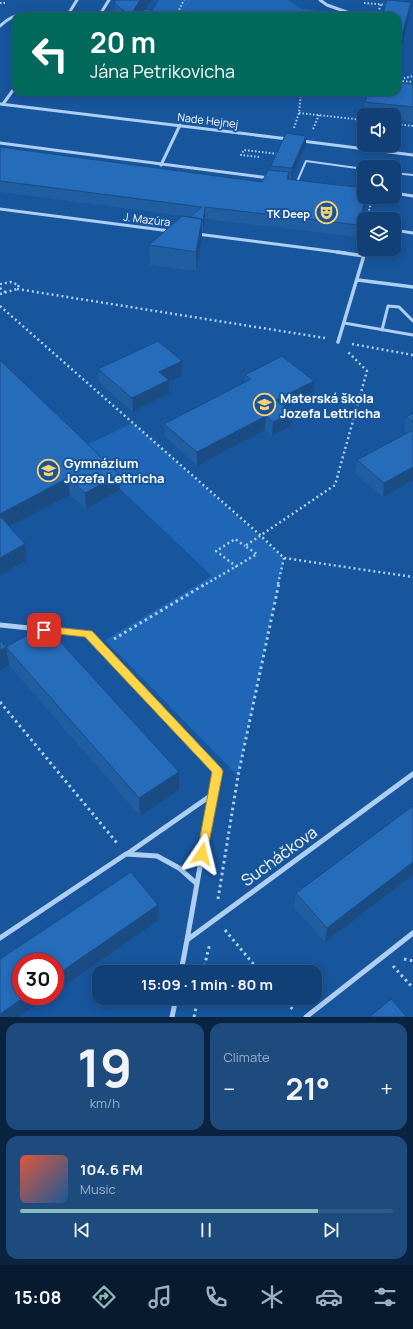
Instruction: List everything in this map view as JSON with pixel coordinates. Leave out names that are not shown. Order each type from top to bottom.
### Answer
[{"type":"street","points":[[69,12],[77,0]]},
{"type":"street","points":[[102,12],[109,0]]},
{"type":"street","points":[[320,0],[328,5],[347,12]]},
{"type":"street","points":[[0,26],[4,20],[12,17]]},
{"type":"street","points":[[2,104],[12,91]]},
{"type":"street","name":"Nade Hejnej","points":[[2,104],[293,140]]},
{"type":"street","points":[[161,165],[180,125]]},
{"type":"street","points":[[300,141],[413,155]]},
{"type":"street","points":[[0,142],[161,165],[276,179]]},
{"type":"street","points":[[291,181],[304,182]]},
{"type":"street","points":[[401,194],[413,196]]},
{"type":"street","name":"J. Mazúra","points":[[0,209],[173,231]]},
{"type":"street","points":[[401,231],[413,233]]},
{"type":"street","points":[[189,233],[357,255]]},
{"type":"street","points":[[338,342],[358,280],[364,256]]},
{"type":"street","points":[[358,280],[413,287]]},
{"type":"street","points":[[0,625],[88,634],[218,771],[182,965]]},
{"type":"street","name":"Sucháčkova","points":[[187,940],[413,774]]},
{"type":"street","points":[[0,938],[213,794]]},
{"type":"street","points":[[126,854],[157,856],[179,868],[197,884]]},
{"type":"street","points":[[306,1017],[413,932]]},
{"type":"street","points":[[172,1017],[175,1005]]},
{"type":"lane","points":[[297,182],[306,161],[357,168]]},
{"type":"lane","points":[[401,174],[413,175]]},
{"type":"lane","points":[[382,330],[388,306],[399,307],[413,321]]},
{"type":"lane","points":[[344,324],[413,334]]},
{"type":"path","points":[[178,12],[184,0]]},
{"type":"path","points":[[359,2],[394,6]]},
{"type":"path","points":[[379,12],[381,4]]},
{"type":"path","points":[[401,79],[413,76]]},
{"type":"path","points":[[401,80],[413,82]]},
{"type":"path","points":[[292,132],[299,113],[301,96]]},
{"type":"path","points":[[299,113],[357,119]]},
{"type":"path","points":[[401,125],[413,126]]},
{"type":"path","points":[[259,157],[241,155],[244,150],[282,154]]},
{"type":"path","points":[[354,255],[357,247]]},
{"type":"path","points":[[4,292],[0,288],[2,284],[8,281],[15,282],[19,285],[17,290]]},
{"type":"path","points":[[0,294],[17,290],[413,355]]},
{"type":"path","points":[[0,306],[259,534],[284,558],[413,577]]},
{"type":"path","points":[[245,546],[259,534],[335,485],[367,371],[338,342]]},
{"type":"path","points":[[101,647],[237,567],[257,554],[235,539],[216,551],[237,567]]},
{"type":"path","points":[[205,965],[215,919],[238,776],[284,558]]},
{"type":"path","points":[[0,702],[126,854]]},
{"type":"path","points":[[215,919],[254,965]]},
{"type":"path","points":[[403,977],[413,988]]},
{"type":"path","points":[[194,1017],[197,1005]]},
{"type":"path","points":[[289,1005],[299,1017]]},
{"type":"shaded area","points":[[159,0],[288,0],[302,9],[328,12],[152,12]]},
{"type":"shaded area","points":[[133,423],[284,558],[238,776],[105,640],[212,576],[78,449]]},
{"type":"building","points":[[116,0],[140,0],[133,12],[125,12],[114,3]]},
{"type":"building","points":[[387,0],[411,2],[401,39],[401,12],[383,12]]},
{"type":"building","points":[[148,9],[152,12],[136,12]]},
{"type":"building","points":[[401,82],[413,84],[413,107],[365,102],[367,96],[401,96]]},
{"type":"building","points":[[286,133],[306,136],[292,168],[271,166]]},
{"type":"building","points":[[0,147],[262,182],[268,170],[289,172],[287,179],[357,187],[357,204],[364,204],[362,212],[357,212],[357,225],[205,207],[203,220],[201,220],[202,219],[190,217],[202,207],[0,181]]},
{"type":"building","points":[[182,216],[202,219],[196,252],[149,245]]},
{"type":"building","points":[[158,341],[182,361],[159,372],[169,380],[132,398],[98,369]]},
{"type":"building","points":[[282,356],[314,381],[276,400],[292,412],[273,422],[266,416],[197,452],[164,424],[251,379],[245,375]]},
{"type":"building","name":"Gymnázium Jozefa Lettricha","points":[[0,360],[119,474],[85,493],[68,478],[0,514]]},
{"type":"building","points":[[413,413],[413,422],[406,417]]},
{"type":"building","points":[[413,430],[413,467],[384,483],[357,460]]},
{"type":"building","points":[[0,516],[25,544],[0,558]]},
{"type":"building","points":[[45,625],[179,772],[139,798],[6,647]]},
{"type":"building","points":[[0,640],[6,647],[0,650]]},
{"type":"building","points":[[413,806],[413,862],[327,928],[296,893]]},
{"type":"building","points":[[131,872],[158,905],[64,970],[64,953],[12,953],[13,1005],[0,1014],[0,959]]},
{"type":"building","points":[[391,999],[407,1017],[369,1017]]},
{"type":"place","name":"TK Deep","points":[[326,213]]},
{"type":"place","name":"Materská škola Jozefa Lettricha","points":[[265,405]]},
{"type":"place","name":"Gymnázium Jozefa Lettricha","points":[[49,470]]},
{"type":"route","points":[[44,630],[88,634],[218,771],[202,854]]}]
